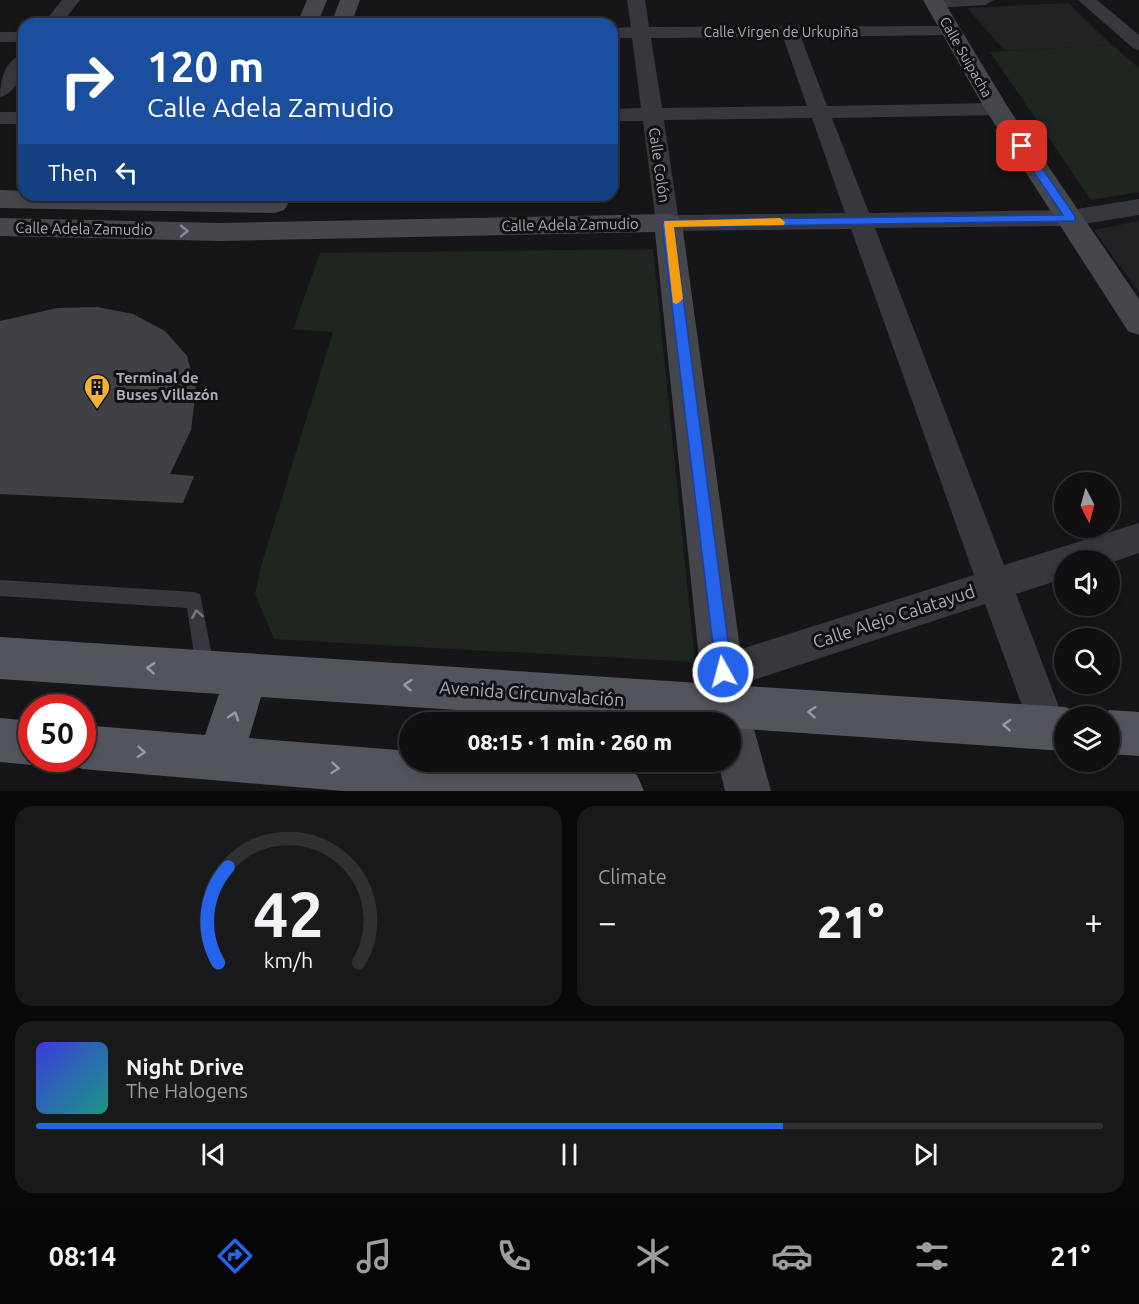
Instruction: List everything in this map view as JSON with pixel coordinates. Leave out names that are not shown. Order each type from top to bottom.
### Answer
[{"type":"main road","points":[[310,18],[317,0]]},
{"type":"main road","points":[[343,18],[350,0]]},
{"type":"main road","name":"Calle Suipacha","points":[[934,2],[997,109],[1139,323]]},
{"type":"main road","name":"Calle Adela Zamudio","points":[[0,199],[18,199]]},
{"type":"main road","points":[[221,232],[234,201]]},
{"type":"main road","points":[[265,232],[276,201]]},
{"type":"main road","name":"Calle Adela Zamudio","points":[[0,227],[265,232],[668,223]]},
{"type":"main road","name":"Calle Colón","points":[[668,223],[727,706],[748,791]]},
{"type":"main road","name":"Avenida Circunvalación","points":[[0,658],[1054,729]]},
{"type":"main road","points":[[220,758],[247,675]]},
{"type":"main road","points":[[1120,733],[1139,734]]},
{"type":"main road","points":[[0,740],[18,741]]},
{"type":"main road","points":[[96,748],[621,791]]},
{"type":"street","points":[[57,18],[71,0]]},
{"type":"street","name":"Calle Colón","points":[[636,0],[668,223]]},
{"type":"street","points":[[934,2],[985,0]]},
{"type":"street","points":[[1087,0],[1139,44]]},
{"type":"street","name":"Calle Virgen de Urkupiña","points":[[618,33],[949,30]]},
{"type":"street","points":[[790,32],[995,584],[1054,724]]},
{"type":"street","points":[[0,37],[18,37]]},
{"type":"street","points":[[0,90],[18,68]]},
{"type":"street","points":[[618,115],[997,109]]},
{"type":"street","points":[[0,118],[18,118]]},
{"type":"street","name":"Calle Adela Zamudio","points":[[668,223],[1071,218],[1139,207]]},
{"type":"street","name":"Calle Alejo Calatayud","points":[[1101,550],[1139,538]]},
{"type":"street","name":"Calle Alejo Calatayud","points":[[727,706],[995,584],[1054,565]]},
{"type":"lane","points":[[0,588],[194,600],[205,671]]},
{"type":"shaded area","points":[[1068,3],[1112,45],[1005,51],[967,8]]},
{"type":"shaded area","points":[[1112,45],[1139,68],[1139,192],[1091,200],[990,52]]},
{"type":"shaded area","points":[[1139,221],[1139,292],[1094,230]]},
{"type":"shaded area","points":[[653,249],[695,662],[274,639],[255,594],[261,566],[333,332],[293,329],[320,253]]},
{"type":"building","name":"Terminal de Buses Villazón","points":[[97,307],[133,314],[165,331],[187,356],[196,389],[191,430],[170,474],[194,476],[183,503],[0,494],[0,321],[57,308]]},
{"type":"slow traffic","points":[[677,299],[668,223],[780,222]]},
{"type":"place","name":"Terminal de Buses Villazón","points":[[97,410]]},
{"type":"route","points":[[723,672],[668,223],[1071,218],[1022,146]]}]
